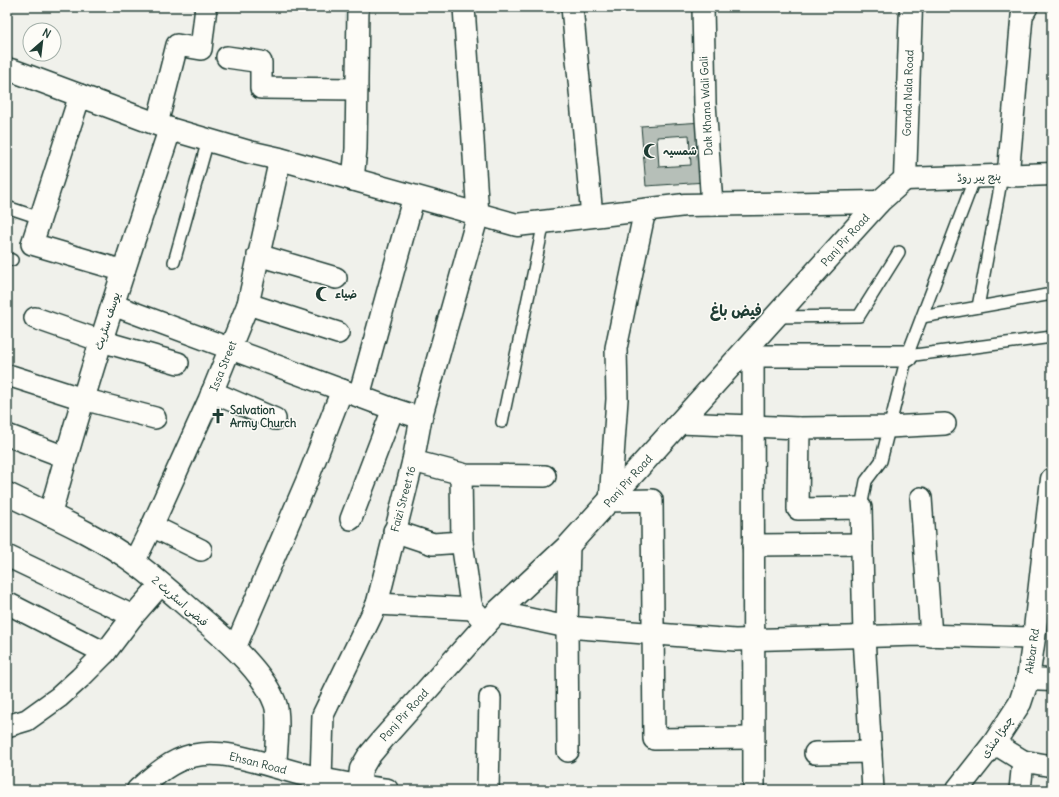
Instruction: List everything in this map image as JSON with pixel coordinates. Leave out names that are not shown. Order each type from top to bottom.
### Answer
[{"type":"street","points":[[164,127],[177,45],[201,49],[206,7]]},
{"type":"street","points":[[353,180],[356,149],[358,7]]},
{"type":"street","name":"Faizi Street 16","points":[[321,779],[323,715],[377,604],[394,531],[413,461],[421,418],[478,215],[464,7]]},
{"type":"street","points":[[572,7],[592,216]]},
{"type":"street","name":"Dak Khana Wali Gali","points":[[703,7],[705,103],[712,205]]},
{"type":"street","name":"Ganda Nala Road","points":[[905,179],[911,7]]},
{"type":"street","points":[[1005,176],[1022,16],[1027,7]]},
{"type":"street","points":[[226,57],[262,62],[261,88],[357,89]]},
{"type":"street","points":[[7,69],[164,127],[249,152],[517,225],[685,205],[879,202]]},
{"type":"street","points":[[80,95],[32,244],[124,271]]},
{"type":"street","name":"یوسف سٹریٹ","points":[[50,515],[65,457],[124,271],[164,127]]},
{"type":"street","name":"Issa Street","points":[[134,562],[152,526],[212,392],[248,304],[280,160]]},
{"type":"street","name":"پنج پیر روڈ","points":[[905,179],[1005,176],[1050,171]]},
{"type":"street","name":"Panj Pir Road","points":[[359,786],[361,769],[368,757],[485,615],[569,545],[680,423],[753,349],[776,317],[879,202],[905,179]]},
{"type":"street","points":[[235,648],[308,478],[350,393],[414,196]]},
{"type":"street","points":[[645,210],[616,348],[617,399],[610,501],[652,500],[654,739],[753,738]]},
{"type":"street","points":[[258,254],[336,278]]},
{"type":"street","points":[[113,304],[393,409],[421,418]]},
{"type":"street","points":[[248,304],[338,333]]},
{"type":"street","points":[[35,318],[101,341],[178,363]]},
{"type":"street","points":[[754,790],[753,349],[907,356]]},
{"type":"street","points":[[11,376],[83,399],[155,418]]},
{"type":"street","points":[[212,392],[275,419]]},
{"type":"street","points":[[351,519],[393,409]]},
{"type":"street","points":[[680,423],[799,428],[889,427],[945,424]]},
{"type":"street","points":[[799,428],[798,509],[861,508],[864,637],[874,790]]},
{"type":"street","points":[[7,435],[65,457]]},
{"type":"street","points":[[413,461],[466,475],[546,476]]},
{"type":"street","points":[[461,474],[462,542],[471,604],[485,615]]},
{"type":"street","name":"Akbar Rd","points":[[1028,679],[1052,480]]},
{"type":"street","name":"فیضی اسٹریٹ 2","points":[[7,494],[92,536],[134,562],[235,648],[268,688],[276,704],[277,720],[275,766]]},
{"type":"street","points":[[921,498],[931,636]]},
{"type":"street","points":[[152,526],[201,550]]},
{"type":"street","points":[[394,531],[433,544],[462,542]]},
{"type":"street","points":[[753,545],[862,544]]},
{"type":"street","points":[[568,751],[567,627],[569,545]]},
{"type":"street","points":[[7,556],[132,616]]},
{"type":"street","points":[[7,726],[27,720],[58,697],[80,678],[106,653],[132,616],[161,584]]},
{"type":"street","points":[[7,603],[106,653]]},
{"type":"street","points":[[377,604],[485,615],[567,627],[735,640],[931,636],[1034,638]]},
{"type":"street","points":[[1028,679],[1052,680]]},
{"type":"street","name":"چمڑا منڈی","points":[[957,790],[994,743],[1020,703],[1028,679]]},
{"type":"street","points":[[488,790],[490,698]]},
{"type":"street","points":[[994,743],[1023,761],[1052,766]]},
{"type":"street","points":[[815,753],[871,752]]},
{"type":"street","name":"Ehsan Road","points":[[138,790],[157,774],[175,762],[190,756],[220,753],[321,779],[387,790]]},
{"type":"street","points":[[1020,790],[1023,761]]},
{"type":"lane","points":[[174,262],[208,140]]},
{"type":"lane","points":[[978,307],[1005,176]]},
{"type":"lane","points":[[861,508],[866,481],[881,461],[907,356],[975,177]]},
{"type":"lane","points":[[7,207],[40,218]]},
{"type":"lane","points":[[502,422],[544,222]]},
{"type":"lane","points":[[776,317],[859,316],[900,252]]},
{"type":"lane","points":[[922,317],[1052,294]]},
{"type":"lane","points":[[907,356],[1052,337]]},
{"type":"building","name":"شمسیہ","points":[[703,122],[706,182],[646,186],[641,126]],"holes":[[[689,135],[691,165],[659,167],[657,137]]]},
{"type":"place","name":"شمسیہ","points":[[651,151]]},
{"type":"place","name":"ضیاء","points":[[323,294]]},
{"type":"place","name":"Salvation Army Church","points":[[218,416]]},
{"type":"district","name":"فیض باغ","points":[[736,311]]}]
